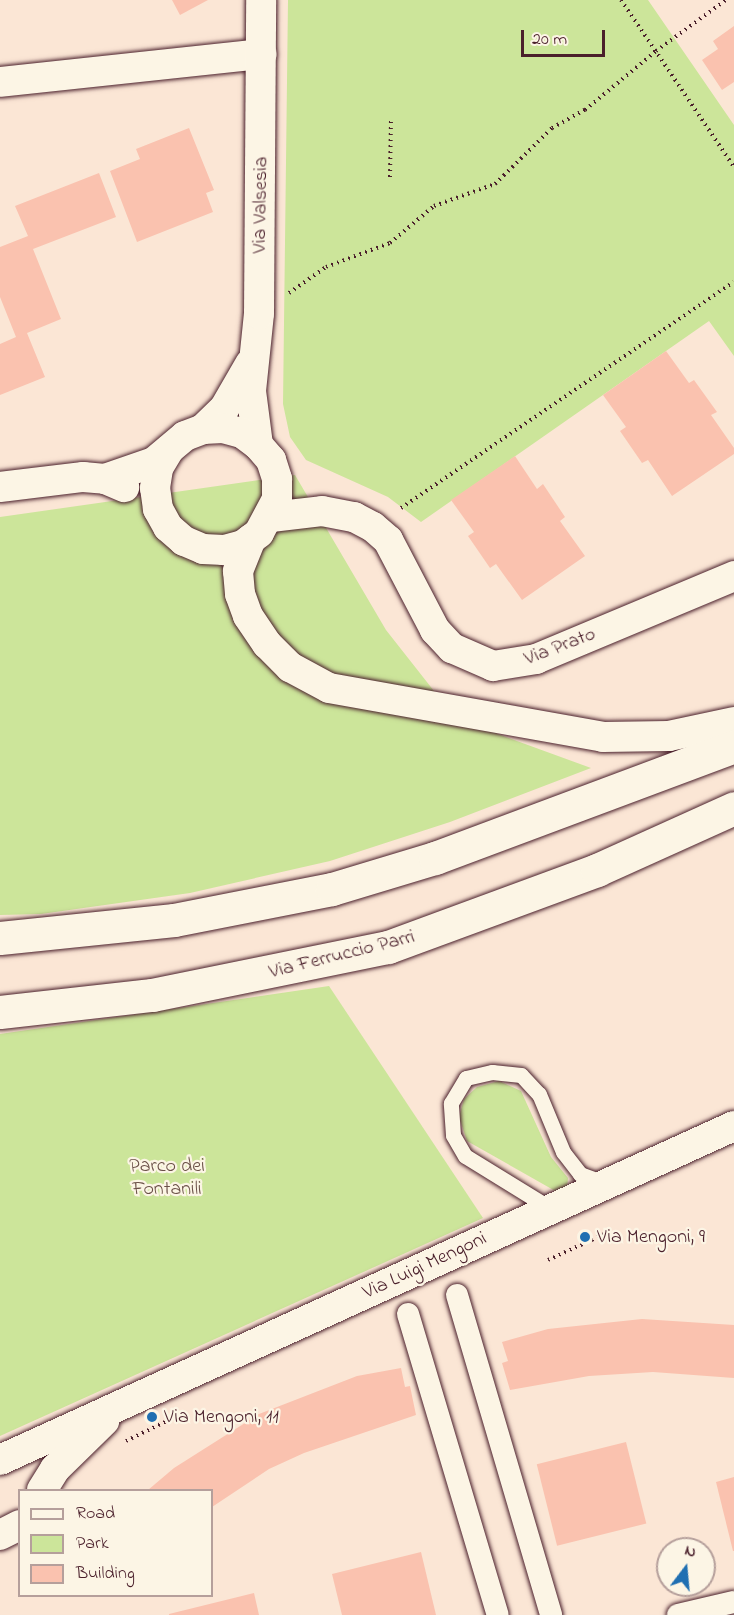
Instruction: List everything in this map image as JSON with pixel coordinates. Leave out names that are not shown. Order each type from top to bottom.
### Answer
[{"type":"main road","points":[[0,938],[174,920],[332,889],[435,858],[734,746]]},
{"type":"main road","name":"Via Ferruccio Parri","points":[[0,1011],[152,994],[388,947],[597,870],[734,808]]},
{"type":"street","name":"Via Valsesia","points":[[169,450],[158,468],[155,488],[158,509],[168,527],[184,541],[203,549],[224,550],[261,528],[277,489],[252,407],[253,356],[259,314],[261,0]]},
{"type":"street","points":[[0,82],[262,54]]},
{"type":"street","name":"Via Valsesia","points":[[0,487],[62,477],[105,479],[135,471],[169,450],[185,436],[203,429],[228,402],[253,356]]},
{"type":"street","points":[[203,429],[223,428],[264,452]]},
{"type":"street","name":"Via Prato","points":[[264,452],[291,481],[342,513],[373,527],[388,540],[423,612],[452,648],[471,660],[493,666],[536,659],[734,576]]},
{"type":"street","name":"Via Valsesia","points":[[105,479],[158,509]]},
{"type":"street","name":"Via Prato","points":[[261,528],[303,510],[342,513]]},
{"type":"street","points":[[261,528],[238,571],[240,594],[248,616],[267,644],[290,667],[329,688],[603,737],[669,736],[734,722]]},
{"type":"street","name":"Via Luigi Mengoni","points":[[0,1460],[117,1409],[549,1207],[734,1126]]},
{"type":"street","points":[[457,1295],[551,1615]]},
{"type":"street","points":[[408,1314],[498,1615]]},
{"type":"street","name":"Via Luigi Mengoni","points":[[43,1489],[55,1469],[117,1409]]},
{"type":"street","points":[[0,1535],[18,1526]]},
{"type":"street","points":[[678,1615],[734,1602]]},
{"type":"lane","points":[[549,1207],[465,1155],[453,1135],[451,1103],[466,1078],[492,1072],[521,1076],[539,1094],[563,1152],[580,1174],[605,1183]]},
{"type":"path","points":[[621,0],[734,167]]},
{"type":"path","points":[[283,297],[326,267],[390,243],[434,206],[495,184],[552,128],[585,110],[656,51],[726,0]]},
{"type":"path","points":[[390,177],[391,121]]},
{"type":"path","points":[[401,508],[734,282]]},
{"type":"path","points":[[548,1260],[611,1231]]},
{"type":"path","points":[[122,1443],[171,1419]]},
{"type":"green space","points":[[288,0],[648,0],[734,125],[734,356],[709,321],[421,522],[388,497],[306,460],[290,437],[283,404]]},
{"type":"green space","points":[[295,475],[386,630],[434,691],[498,734],[591,768],[450,822],[330,861],[190,893],[41,914],[0,915],[0,517]]},
{"type":"green space","name":"Parco dei Fontanili","points":[[329,986],[483,1218],[0,1436],[0,1034]]},
{"type":"green space","points":[[499,1081],[521,1091],[551,1157],[568,1178],[567,1188],[557,1192],[467,1141],[459,1117],[464,1099],[477,1087]]},
{"type":"building","points":[[172,0],[208,0],[180,15]]},
{"type":"building","points":[[734,26],[734,82],[722,90],[702,60],[718,49],[713,41]]},
{"type":"building","points":[[189,128],[214,190],[206,193],[213,212],[137,242],[110,171],[140,159],[136,149]]},
{"type":"building","points":[[99,173],[116,217],[33,249],[61,319],[27,333],[45,377],[0,395],[0,344],[16,337],[0,297],[0,247],[28,236],[15,206]]},
{"type":"building","points":[[666,351],[689,383],[694,380],[717,412],[711,415],[734,448],[734,454],[672,496],[648,460],[642,463],[620,431],[626,427],[603,395]]},
{"type":"building","points":[[515,456],[537,489],[543,484],[565,517],[560,521],[585,556],[522,600],[496,564],[490,568],[468,536],[474,532],[451,500]]},
{"type":"building","points":[[642,1319],[734,1325],[734,1378],[653,1372],[589,1376],[510,1390],[502,1363],[508,1361],[502,1342],[548,1329]]},
{"type":"building","points":[[401,1368],[405,1387],[410,1386],[416,1415],[304,1453],[269,1469],[213,1506],[213,1489],[149,1489],[174,1468],[259,1414],[357,1376]]},
{"type":"building","points":[[626,1442],[646,1524],[557,1546],[537,1464]]},
{"type":"building","points":[[734,1477],[734,1551],[733,1551],[716,1482]]},
{"type":"building","points":[[421,1552],[436,1615],[342,1615],[332,1574]]},
{"type":"building","points":[[254,1593],[259,1615],[169,1615],[169,1614]]},
{"type":"place","name":"Via Mengoni, 9","points":[[585,1237]]},
{"type":"place","name":"Via Mengoni, 11","points":[[152,1417]]}]
